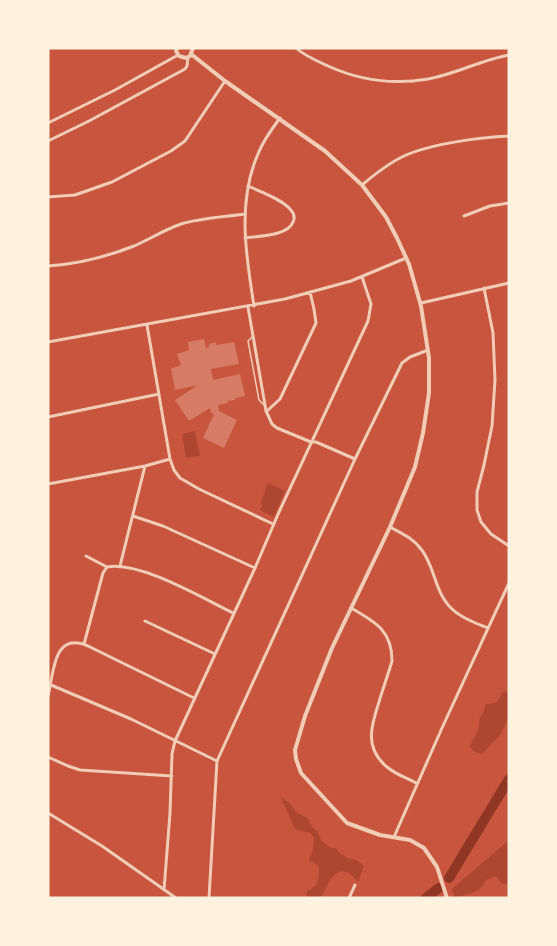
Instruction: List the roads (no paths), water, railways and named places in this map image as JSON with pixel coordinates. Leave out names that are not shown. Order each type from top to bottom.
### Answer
[{"type":"street","points":[[177,48],[178,55]]},
{"type":"street","points":[[296,48],[345,74],[389,82],[429,79],[495,57],[509,55]]},
{"type":"street","points":[[178,55],[183,58],[191,51]]},
{"type":"street","points":[[191,51],[225,81],[325,151],[362,184],[386,217],[406,258],[421,303],[428,350],[429,393],[415,467],[390,527],[332,648],[305,716],[295,750],[301,773],[347,823],[380,835],[417,843],[429,853],[437,867],[447,898]]},
{"type":"street","points":[[48,141],[185,69],[191,51]]},
{"type":"street","points":[[48,123],[115,90],[178,55]]},
{"type":"street","points":[[48,197],[75,195],[103,185],[171,151],[185,141],[225,81]]},
{"type":"street","points":[[254,306],[245,238],[248,186],[257,155],[267,135],[280,118]]},
{"type":"street","points":[[362,184],[387,165],[405,155],[426,148],[509,136]]},
{"type":"street","points":[[245,238],[283,232],[290,228],[294,220],[291,209],[248,186]]},
{"type":"street","points":[[464,216],[490,206],[509,204]]},
{"type":"street","points":[[48,266],[83,262],[107,255],[181,224],[245,214]]},
{"type":"street","points":[[48,342],[285,299],[362,277],[406,258]]},
{"type":"street","points":[[164,890],[172,754],[175,741],[368,321],[371,304],[362,277]]},
{"type":"street","points":[[421,303],[509,283]]},
{"type":"street","points":[[484,288],[494,333],[495,381],[492,426],[477,492],[477,510],[481,522],[492,534],[509,546]]},
{"type":"street","points":[[266,411],[280,399],[316,323],[310,292]]},
{"type":"street","points":[[248,307],[266,411],[272,424],[278,429],[355,459]]},
{"type":"street","points":[[147,325],[170,459],[174,470],[180,478],[199,489],[273,524]]},
{"type":"street","points":[[209,898],[217,761],[355,459],[402,363],[428,350]]},
{"type":"street","points":[[48,417],[159,394]]},
{"type":"street","points":[[48,484],[145,466],[170,459]]},
{"type":"street","points":[[120,566],[145,466]]},
{"type":"street","points":[[133,516],[163,526],[255,568]]},
{"type":"street","points":[[390,527],[409,538],[420,548],[427,559],[440,594],[451,608],[488,628]]},
{"type":"street","points":[[86,556],[107,567],[120,566],[151,573],[233,614]]},
{"type":"street","points":[[84,644],[103,573],[107,567]]},
{"type":"street","points":[[394,837],[509,583]]},
{"type":"street","points":[[351,609],[374,621],[383,630],[392,651],[392,661],[372,722],[370,736],[373,746],[378,757],[387,767],[417,784]]},
{"type":"street","points":[[145,621],[215,654]]},
{"type":"street","points":[[48,696],[57,653],[73,642],[84,644],[194,698]]},
{"type":"street","points":[[51,685],[131,719],[217,761]]},
{"type":"street","points":[[48,757],[80,770],[172,776]]},
{"type":"street","points":[[48,813],[102,846],[176,898]]},
{"type":"street","points":[[350,898],[355,885]]},
{"type":"waterway","points":[[449,878],[509,779]]},
{"type":"waterway","points":[[426,898],[439,888]]}]
